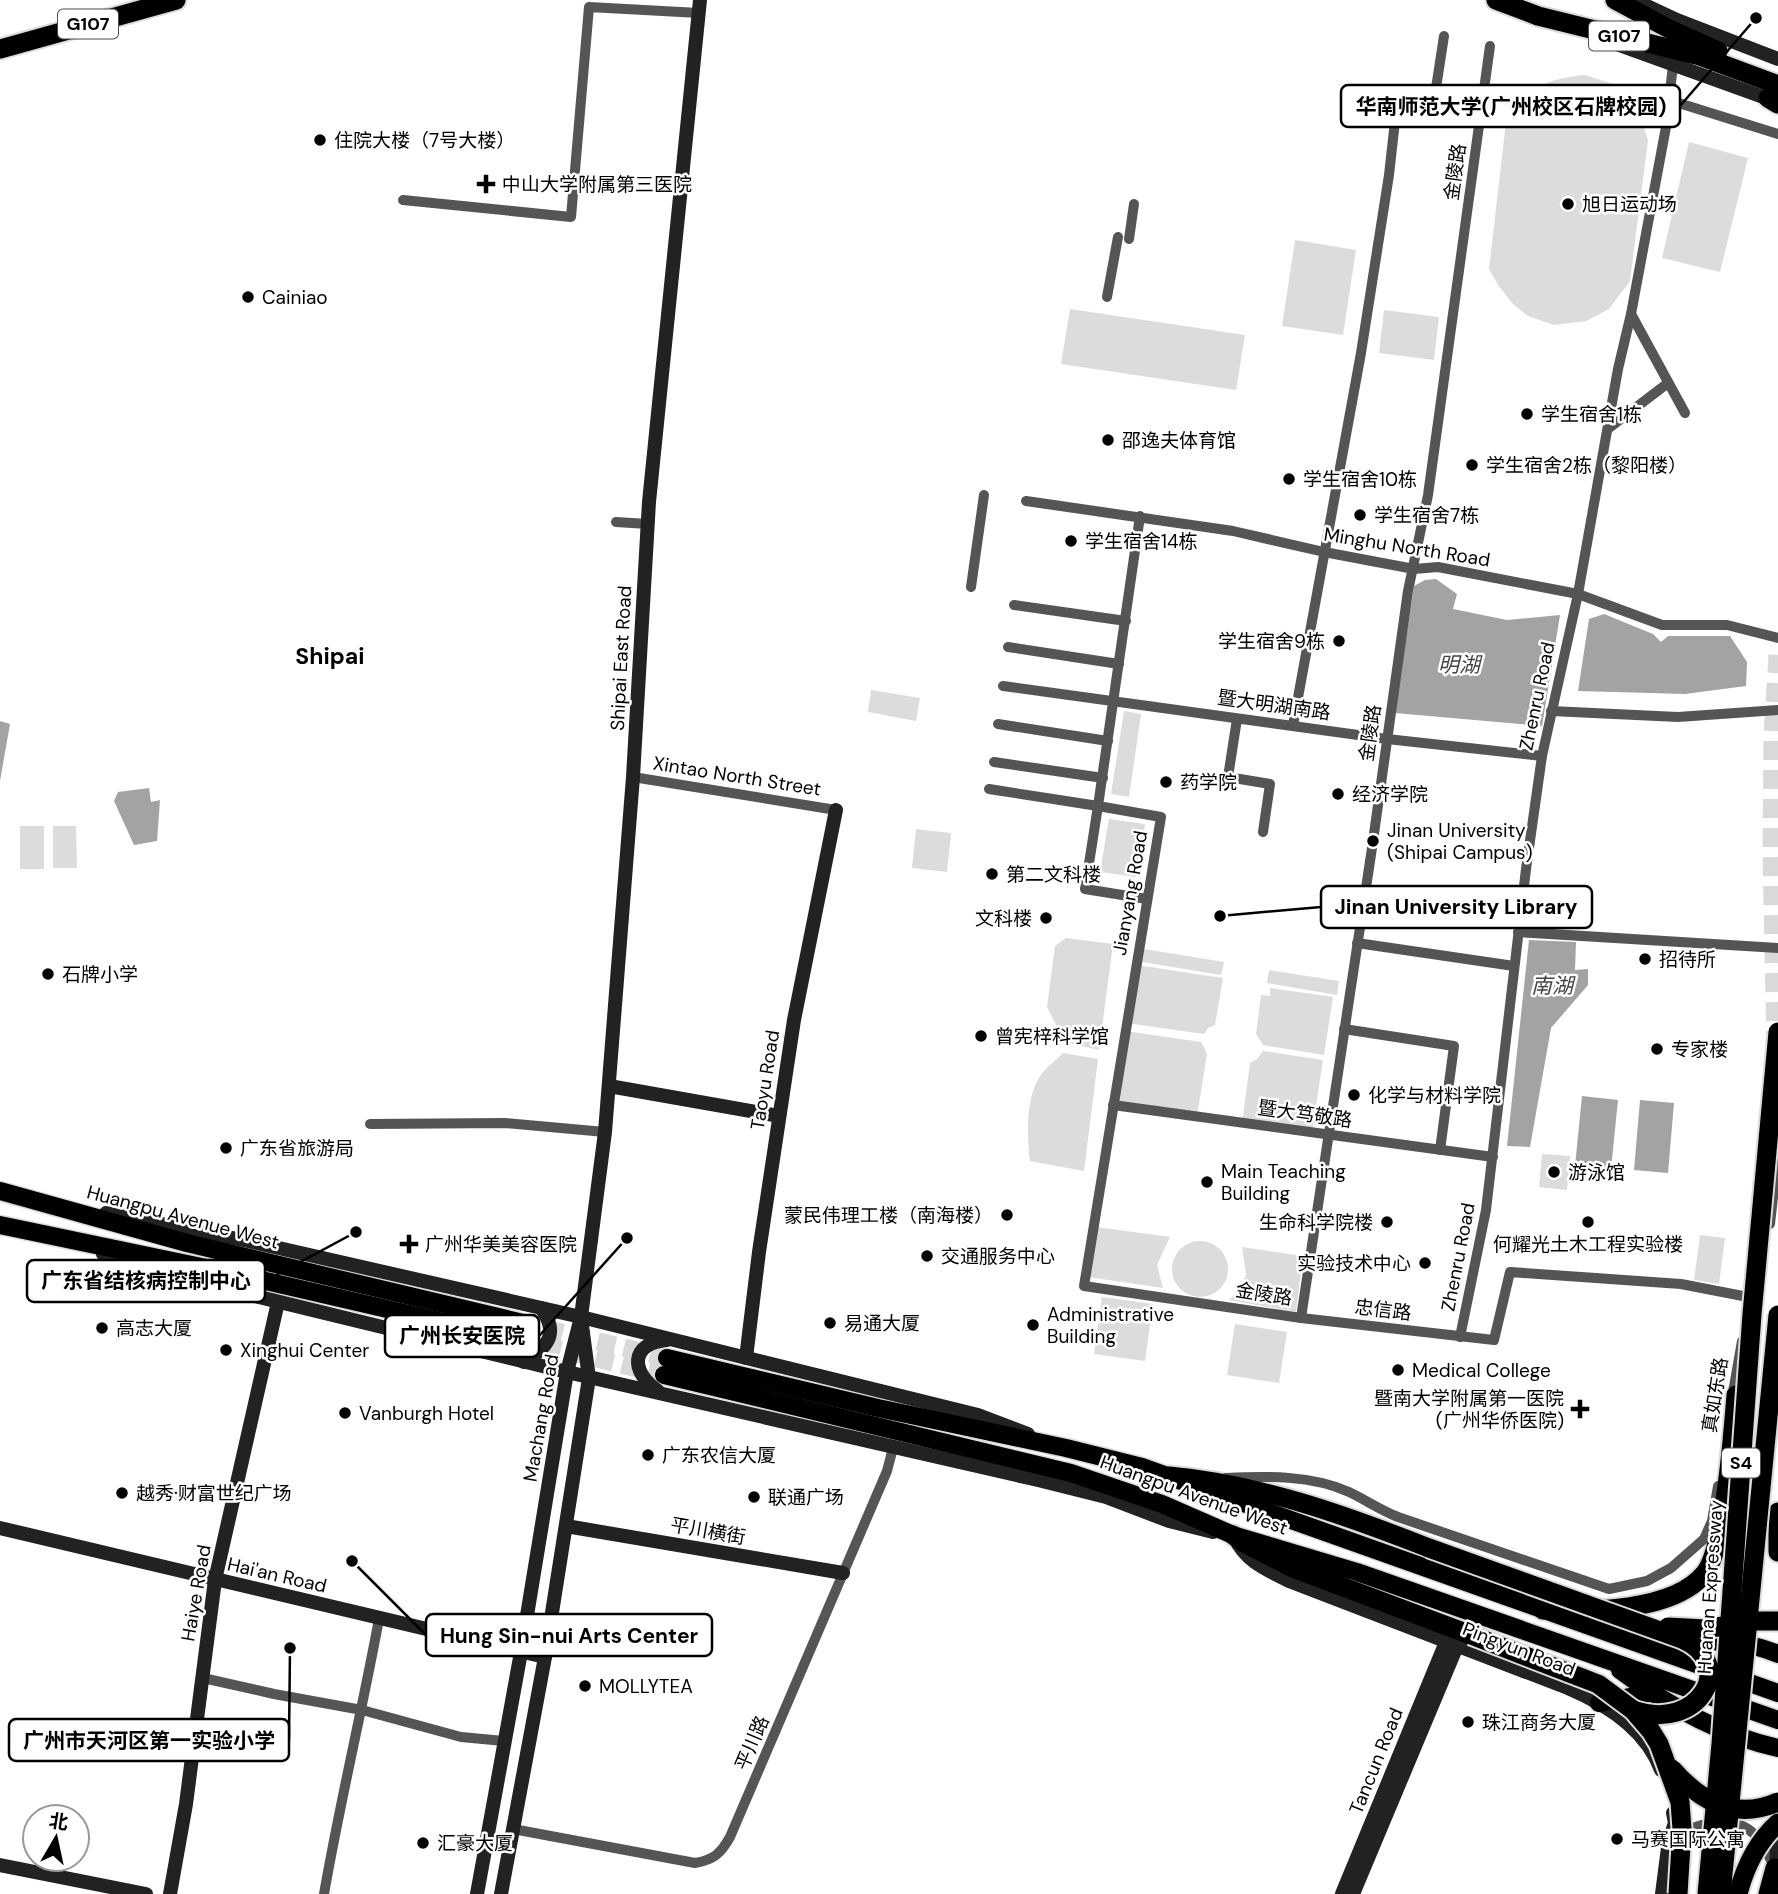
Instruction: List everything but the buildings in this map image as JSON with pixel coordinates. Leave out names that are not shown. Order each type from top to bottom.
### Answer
[{"type":"highway","name":"G107","points":[[0,49],[176,0]]},
{"type":"highway","name":"G107","points":[[1496,0],[1538,16],[1700,57],[1776,97]]},
{"type":"highway","name":"G107","points":[[1615,0],[1699,43],[1778,74]]},
{"type":"highway","name":"Huanan Expressway","points":[[1707,1894],[1759,1237],[1778,1032]]},
{"type":"highway","points":[[1543,1610],[1572,1612],[1617,1609],[1658,1601],[1687,1587],[1705,1573],[1715,1549],[1728,1478],[1741,1358],[1759,1237]]},
{"type":"highway","name":"Huanan Expressway","points":[[1721,1894],[1778,1315]]},
{"type":"highway","points":[[1169,1476],[1202,1479],[1273,1495],[1352,1518],[1613,1613],[1687,1642],[1701,1652],[1708,1676],[1705,1689],[1698,1700],[1687,1709],[1674,1714],[1658,1716],[1633,1710]]},
{"type":"highway","points":[[1778,1512],[1778,1552]]},
{"type":"highway","points":[[1233,1535],[1293,1568],[1458,1641],[1582,1677],[1633,1710],[1655,1737],[1676,1788],[1682,1816],[1678,1894]]},
{"type":"highway","points":[[1613,1613],[1664,1626],[1692,1629],[1763,1620],[1778,1621]]},
{"type":"highway","points":[[1667,1763],[1690,1789],[1720,1806],[1756,1809],[1778,1802]]},
{"type":"highway","points":[[1738,1894],[1749,1861],[1769,1839],[1778,1823]]},
{"type":"highway","points":[[1768,1894],[1775,1868]]},
{"type":"main road","name":"Huangpu Avenue West","points":[[0,1191],[518,1331],[0,1225]]},
{"type":"main road","name":"Huangpu Avenue West","points":[[1778,1693],[1169,1476],[1066,1447],[665,1366],[1071,1473],[1161,1504],[1233,1535],[1357,1572],[1778,1720]]},
{"type":"main road","points":[[1653,1649],[1721,1640],[1745,1642],[1778,1654]]},
{"type":"main road","points":[[1606,1660],[1650,1693],[1683,1713],[1778,1748]]},
{"type":"main road","points":[[1599,1703],[1650,1693]]},
{"type":"street","points":[[1634,0],[1689,25],[1778,58]]},
{"type":"street","points":[[403,200],[571,216],[589,7],[699,6]]},
{"type":"street","name":"Shipai East Road","points":[[580,1317],[605,1132],[633,778],[648,524],[699,6]]},
{"type":"street","points":[[1538,16],[1673,65],[1776,97]]},
{"type":"street","points":[[1434,101],[1444,36]]},
{"type":"street","name":"金陵路","points":[[1195,1301],[1301,1318],[1408,591],[1428,495],[1490,46]]},
{"type":"street","name":"Zhenru Road","points":[[1461,1338],[1486,1210],[1518,932],[1542,756],[1577,594],[1618,369],[1631,314],[1666,127],[1673,65]]},
{"type":"street","points":[[1293,725],[1361,353],[1390,175],[1398,93]]},
{"type":"street","points":[[1669,100],[1778,134]]},
{"type":"street","points":[[1107,297],[1134,204]]},
{"type":"street","points":[[1631,314],[1685,413]]},
{"type":"street","points":[[1609,428],[1668,383]]},
{"type":"street","points":[[971,587],[984,495]]},
{"type":"street","name":"Minghu North Road","points":[[1026,501],[1233,531],[1413,569],[1438,567],[1577,594],[1662,625],[1727,625],[1778,638]]},
{"type":"street","points":[[1140,516],[1085,889],[1147,899]]},
{"type":"street","points":[[616,522],[648,524]]},
{"type":"street","points":[[1014,605],[1126,621]]},
{"type":"street","points":[[1008,647],[1119,664]]},
{"type":"street","name":"暨大明湖南路","points":[[1003,686],[1387,739],[1542,756]]},
{"type":"street","points":[[1551,711],[1678,717],[1778,710]]},
{"type":"street","points":[[1237,719],[1227,778],[1270,784],[1263,832]]},
{"type":"street","points":[[998,724],[1108,741]]},
{"type":"street","points":[[994,762],[1103,778]]},
{"type":"street","name":"Xintao North Street","points":[[633,778],[836,810]]},
{"type":"street","points":[[989,789],[1098,806]]},
{"type":"street","name":"Jianyang Road","points":[[1098,806],[1161,817],[1084,1286],[1195,1301]]},
{"type":"street","name":"Taoyu Road","points":[[746,1358],[794,1020],[836,810]]},
{"type":"street","points":[[1518,932],[1778,948]]},
{"type":"street","points":[[1357,943],[1514,966]]},
{"type":"street","points":[[1344,1029],[1454,1046],[1440,1150]]},
{"type":"street","points":[[609,1086],[779,1116]]},
{"type":"street","name":"暨大笃敬路","points":[[1113,1105],[1493,1157]]},
{"type":"street","points":[[370,1124],[505,1123],[605,1132]]},
{"type":"street","name":"真如东路","points":[[1325,1485],[1346,1490],[1381,1511],[1609,1588],[1647,1581],[1671,1569],[1704,1539],[1712,1521],[1748,1297],[1762,1286],[1778,1152]]},
{"type":"street","points":[[54,1204],[225,1236],[672,1339],[978,1415],[1066,1447]]},
{"type":"street","points":[[45,1236],[184,1278],[278,1302],[589,1378],[1063,1486],[1106,1497],[1180,1524],[1233,1535]]},
{"type":"street","name":"忠信路","points":[[1301,1318],[1494,1340],[1510,1272],[1681,1284],[1748,1297]]},
{"type":"street","name":"Haiye Road","points":[[170,1894],[186,1804],[215,1580],[278,1302]]},
{"type":"street","points":[[524,1362],[544,1349],[548,1341],[550,1324],[541,1308]]},
{"type":"street","name":"Machang Road","points":[[476,1893],[521,1651],[567,1372],[580,1317]]},
{"type":"street","name":"Machang Road","points":[[500,1894],[539,1693],[589,1378],[580,1317]]},
{"type":"street","points":[[664,1394],[641,1377],[638,1370],[639,1359],[642,1351],[649,1345],[672,1339]]},
{"type":"street","name":"平川路","points":[[513,1829],[695,1863],[711,1860],[722,1852],[887,1471],[893,1448]]},
{"type":"street","points":[[1202,1479],[1257,1476],[1297,1479],[1325,1485]]},
{"type":"street","points":[[1315,1507],[1312,1501],[1313,1490],[1325,1485]]},
{"type":"street","name":"平川横街","points":[[566,1526],[843,1573]]},
{"type":"street","name":"Hai'an Road","points":[[0,1528],[545,1657]]},
{"type":"street","points":[[324,1894],[379,1619]]},
{"type":"street","name":"Pingyun Road","points":[[1458,1641],[1599,1703],[1636,1731],[1658,1765],[1672,1801],[1675,1824],[1669,1840],[1662,1894]]},
{"type":"street","name":"Tancun Road","points":[[1342,1894],[1458,1641]]},
{"type":"street","name":"Tancun Road","points":[[1353,1894],[1458,1641]]},
{"type":"street","points":[[202,1678],[274,1695],[362,1710],[461,1737],[504,1741]]},
{"type":"street","points":[[514,1688],[539,1693]]},
{"type":"street","points":[[1669,1840],[1707,1823],[1728,1823],[1748,1828],[1769,1839],[1775,1868],[1775,1894]]},
{"type":"street","points":[[0,1865],[146,1894]]},
{"type":"shaded area","name":"旭日运动场","points":[[1585,75],[1613,84],[1637,106],[1648,140],[1630,281],[1609,309],[1586,321],[1554,325],[1528,316],[1513,304],[1489,269],[1507,113],[1550,82]]},
{"type":"shaded area","points":[[1689,142],[1748,158],[1720,272],[1662,258]]},
{"type":"shaded area","points":[[1295,240],[1356,250],[1343,335],[1282,326]]},
{"type":"shaded area","points":[[1070,309],[1245,335],[1236,390],[1061,364]]},
{"type":"shaded area","points":[[1384,310],[1439,317],[1434,360],[1379,353]]},
{"type":"shaded area","points":[[871,690],[920,698],[916,721],[868,712]]},
{"type":"shaded area","points":[[1124,711],[1141,714],[1129,797],[1111,794]]},
{"type":"shaded area","points":[[1109,819],[1145,824],[1136,877],[1100,872]]},
{"type":"shaded area","points":[[20,826],[44,826],[44,869],[20,869]]},
{"type":"shaded area","points":[[53,826],[76,826],[77,868],[53,868]]},
{"type":"shaded area","points":[[916,829],[951,833],[947,872],[912,868]]},
{"type":"shaded area","points":[[1066,938],[1113,944],[1099,1050],[1065,1042],[1047,1007],[1055,946]]},
{"type":"shaded area","points":[[1144,949],[1224,962],[1221,975],[1142,962]]},
{"type":"shaded area","points":[[1136,965],[1223,978],[1215,1025],[1208,1028],[1204,1034],[1126,1023]]},
{"type":"shaded area","points":[[1269,970],[1339,981],[1337,995],[1267,983]]},
{"type":"shaded area","points":[[1270,988],[1333,997],[1324,1055],[1263,1045],[1256,1034],[1261,995],[1270,996]]},
{"type":"shaded area","points":[[1125,1031],[1201,1042],[1207,1054],[1197,1116],[1113,1105]]},
{"type":"shaded area","points":[[1263,1051],[1323,1060],[1312,1132],[1242,1123],[1250,1063]]},
{"type":"shaded area","points":[[1063,1053],[1098,1059],[1084,1171],[1030,1161],[1028,1127],[1033,1092],[1043,1072]]},
{"type":"shaded area","name":"游泳馆","points":[[1542,1154],[1570,1156],[1567,1190],[1539,1187]]},
{"type":"shaded area","points":[[1097,1227],[1170,1237],[1157,1265],[1163,1288],[1088,1277]]},
{"type":"shaded area","points":[[1700,1235],[1725,1238],[1719,1284],[1694,1280]]},
{"type":"shaded area","points":[[1195,1241],[1205,1241],[1220,1249],[1226,1258],[1226,1280],[1220,1289],[1205,1297],[1195,1297],[1177,1285],[1172,1274],[1172,1264],[1184,1246]]},
{"type":"shaded area","points":[[1242,1247],[1303,1256],[1296,1312],[1229,1300],[1242,1286],[1246,1274]]},
{"type":"shaded area","points":[[1102,1297],[1153,1304],[1145,1361],[1094,1354]]},
{"type":"shaded area","points":[[1235,1324],[1287,1332],[1279,1383],[1227,1375]]},
{"type":"water","name":"明湖","points":[[1436,579],[1457,594],[1453,609],[1507,620],[1560,615],[1542,726],[1395,713],[1414,586],[1425,580]]},
{"type":"water","points":[[1604,614],[1653,634],[1661,642],[1668,636],[1730,636],[1747,662],[1746,686],[1685,694],[1578,691],[1589,619]]},
{"type":"water","points":[[0,721],[10,724],[0,781]]},
{"type":"water","points":[[149,788],[151,802],[160,800],[157,841],[134,845],[114,801],[118,792]]},
{"type":"water","name":"南湖","points":[[1529,940],[1576,942],[1575,970],[1588,969],[1588,985],[1551,1028],[1530,1147],[1507,1146]]},
{"type":"water","points":[[1582,1096],[1618,1100],[1611,1169],[1575,1166]]},
{"type":"water","points":[[1640,1100],[1674,1103],[1668,1173],[1634,1170]]},
{"type":"tunnel","points":[[1776,1050],[1772,853],[1773,736],[1778,655]]},
{"type":"tunnel","points":[[519,1322],[667,1358]]},
{"type":"tunnel","points":[[517,1339],[664,1375]]},
{"type":"place","name":"华南师范大学(广州校区石牌校园)","points":[[1756,18]]},
{"type":"place","name":"住院大楼（7号大楼）","points":[[320,140]]},
{"type":"place","name":"中山大学附属第三医院","points":[[486,184]]},
{"type":"place","name":"旭日运动场","points":[[1568,204]]},
{"type":"place","name":"Cainiao","points":[[248,297]]},
{"type":"place","name":"学生宿舍1栋","points":[[1527,414]]},
{"type":"place","name":"邵逸夫体育馆","points":[[1108,440]]},
{"type":"place","name":"学生宿舍2栋（黎阳楼）","points":[[1472,465]]},
{"type":"place","name":"学生宿舍10栋","points":[[1289,479]]},
{"type":"place","name":"学生宿舍7栋","points":[[1360,515]]},
{"type":"place","name":"学生宿舍14栋","points":[[1071,541]]},
{"type":"place","name":"学生宿舍9栋","points":[[1339,641]]},
{"type":"place","name":"药学院","points":[[1166,782]]},
{"type":"place","name":"经济学院","points":[[1338,794]]},
{"type":"place","name":"Jinan University (Shipai Campus)","points":[[1373,841]]},
{"type":"place","name":"第二文科楼","points":[[992,874]]},
{"type":"place","name":"Jinan University Library","points":[[1220,916]]},
{"type":"place","name":"文科楼","points":[[1046,918]]},
{"type":"place","name":"招待所","points":[[1645,959]]},
{"type":"place","name":"石牌小学","points":[[48,974]]},
{"type":"place","name":"曾宪梓科学馆","points":[[981,1036]]},
{"type":"place","name":"专家楼","points":[[1657,1049]]},
{"type":"place","name":"化学与材料学院","points":[[1354,1095]]},
{"type":"place","name":"广东省旅游局","points":[[226,1148]]},
{"type":"place","name":"游泳馆","points":[[1554,1172]]},
{"type":"place","name":"Main Teaching Building","points":[[1207,1182]]},
{"type":"place","name":"蒙民伟理工楼（南海楼）","points":[[1007,1215]]},
{"type":"place","name":"生命科学院楼","points":[[1387,1222]]},
{"type":"place","name":"何耀光土木工程实验楼","points":[[1588,1222]]},
{"type":"place","name":"广东省结核病控制中心","points":[[356,1232]]},
{"type":"place","name":"广州长安医院","points":[[627,1238]]},
{"type":"place","name":"广州华美美容医院","points":[[409,1244]]},
{"type":"place","name":"交通服务中心","points":[[927,1256]]},
{"type":"place","name":"实验技术中心","points":[[1425,1263]]},
{"type":"place","name":"易通大厦","points":[[830,1323]]},
{"type":"place","name":"Administrative Building","points":[[1033,1325]]},
{"type":"place","name":"高志大厦","points":[[102,1328]]},
{"type":"place","name":"Xinghui Center","points":[[226,1350]]},
{"type":"place","name":"Medical College","points":[[1398,1370]]},
{"type":"place","name":"暨南大学附属第一医院 (广州华侨医院)","points":[[1580,1409]]},
{"type":"place","name":"Vanburgh Hotel","points":[[345,1413]]},
{"type":"place","name":"广东农信大厦","points":[[648,1455]]},
{"type":"place","name":"越秀·财富世纪广场","points":[[122,1493]]},
{"type":"place","name":"联通广场","points":[[754,1497]]},
{"type":"place","name":"Hung Sin-nui Arts Center","points":[[352,1561]]},
{"type":"place","name":"广州市天河区第一实验小学","points":[[290,1648]]},
{"type":"place","name":"MOLLYTEA","points":[[585,1686]]},
{"type":"place","name":"珠江商务大厦","points":[[1468,1722]]},
{"type":"place","name":"马赛国际公寓","points":[[1617,1839]]},
{"type":"place","name":"汇豪大厦","points":[[423,1843]]},
{"type":"district","name":"Shipai","points":[[330,656]]}]
